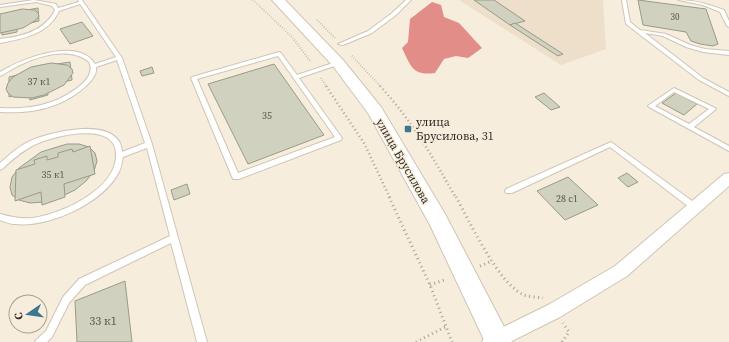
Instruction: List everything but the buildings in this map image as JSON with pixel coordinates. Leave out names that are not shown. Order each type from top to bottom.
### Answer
[{"type":"street","name":"улица Брусилова","points":[[278,0],[339,54],[375,111],[438,220],[495,341]]},
{"type":"street","points":[[495,341],[554,311],[621,272],[697,208],[729,178]]},
{"type":"lane","points":[[296,77],[316,70],[394,14],[409,0]]},
{"type":"lane","points":[[624,0],[628,22],[701,79],[729,94]]},
{"type":"lane","points":[[680,0],[696,1],[722,11],[729,26]]},
{"type":"lane","points":[[0,6],[23,1],[36,1],[54,5],[57,10],[56,16],[38,30],[23,36],[0,41]]},
{"type":"lane","points":[[57,10],[81,1],[120,58],[149,144],[202,342]]},
{"type":"lane","points":[[639,30],[664,34],[688,46],[705,51],[729,53]]},
{"type":"lane","points":[[0,74],[23,61],[57,53],[72,53],[85,56],[92,61],[94,69],[91,78],[82,88],[69,97],[34,109],[16,111],[0,110]]},
{"type":"lane","points":[[279,54],[296,77],[338,138],[236,176],[194,78],[279,54]]},
{"type":"lane","points":[[93,66],[120,58]]},
{"type":"lane","points":[[689,127],[713,109],[674,90],[650,106],[729,149]]},
{"type":"lane","points":[[0,167],[12,156],[32,143],[53,135],[73,130],[92,131],[107,135],[117,143],[120,156],[117,169],[107,184],[91,198],[70,210],[47,219],[24,222],[0,217]]},
{"type":"lane","points":[[120,156],[149,144]]},
{"type":"lane","points":[[509,191],[611,144],[697,208]]},
{"type":"lane","points":[[40,342],[49,334],[66,300],[82,282],[174,238]]},
{"type":"path","points":[[253,0],[292,37],[316,70],[364,143],[447,326],[452,342]]},
{"type":"path","points":[[316,19],[339,54],[402,110],[423,140],[506,281],[522,294],[542,297],[569,332],[562,342]]},
{"type":"path","points":[[416,342],[447,326]]},
{"type":"shaded area","points":[[459,0],[603,0],[606,49],[561,65]]},
{"type":"shaded area","points":[[432,2],[441,5],[444,17],[459,23],[482,48],[468,58],[456,56],[444,59],[435,73],[427,74],[417,71],[410,65],[402,48],[408,42],[410,19]]},
{"type":"place","name":"улица Брусилова, 31","points":[[408,129]]}]
